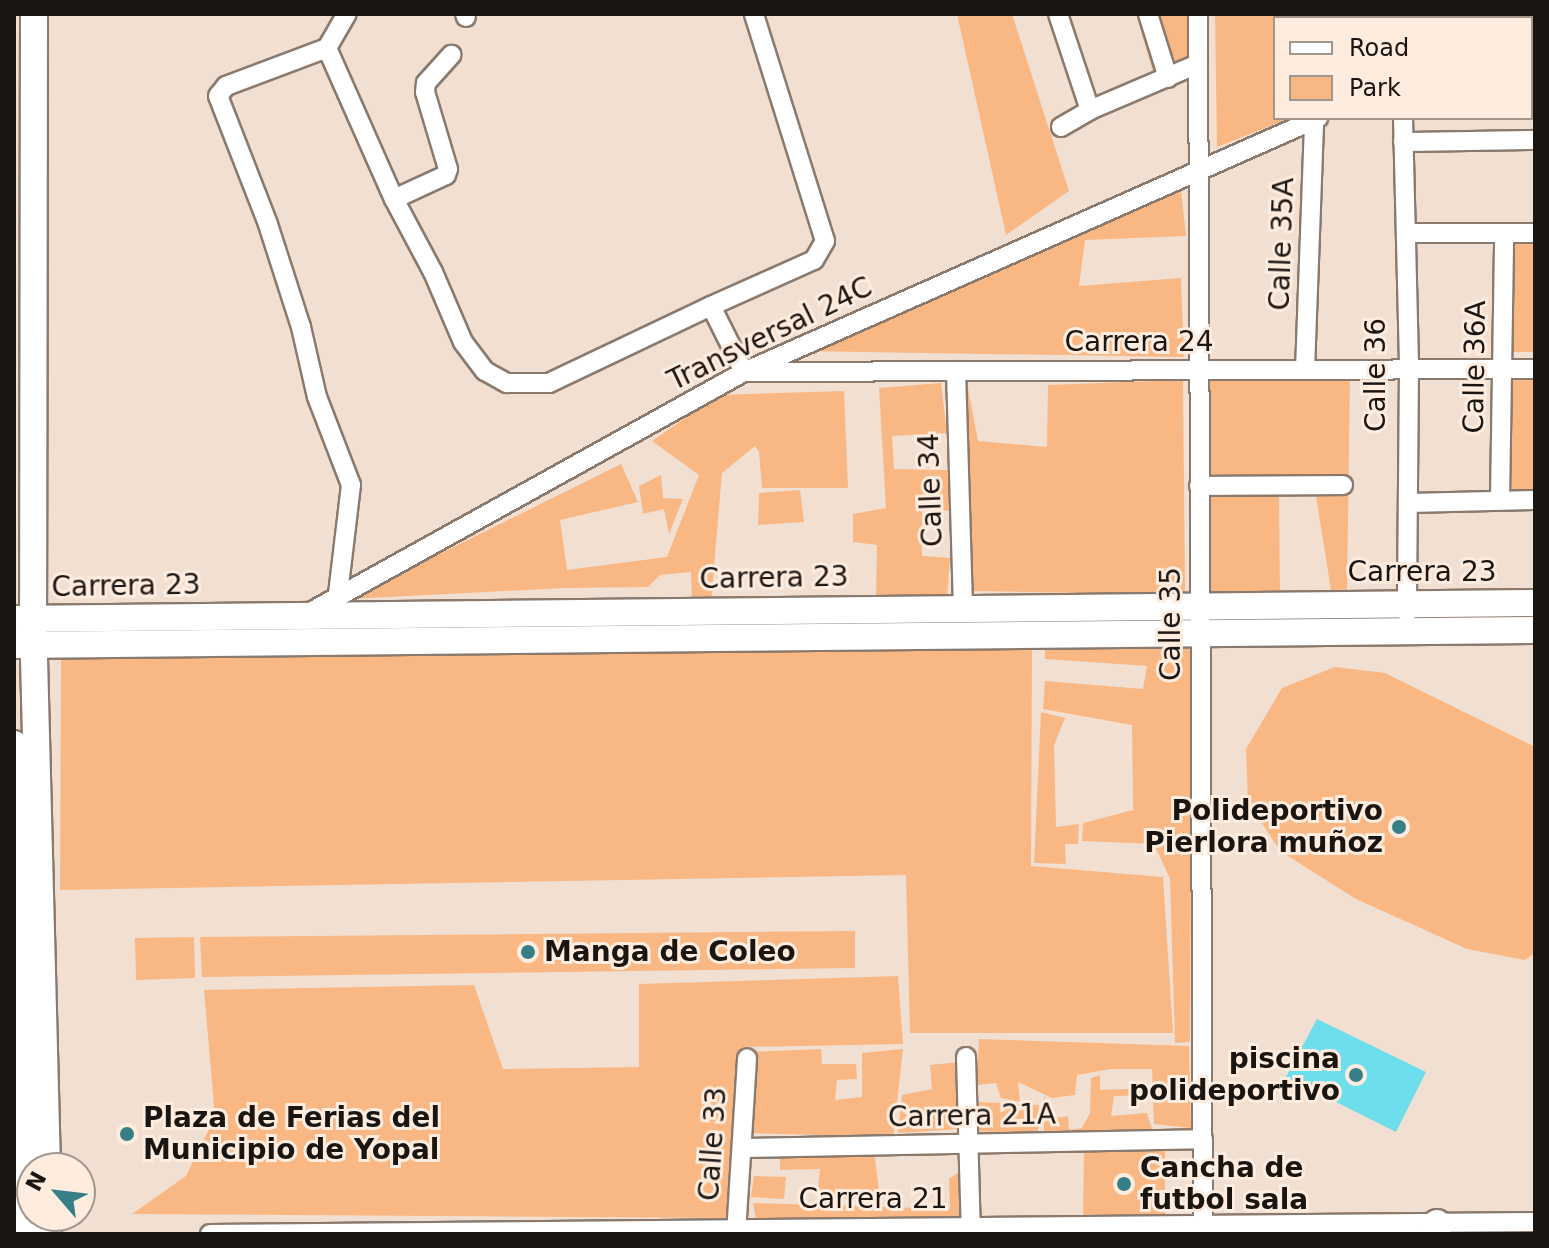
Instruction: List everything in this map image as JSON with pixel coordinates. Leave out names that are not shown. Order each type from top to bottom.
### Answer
[{"type":"street","points":[[34,14],[24,632],[46,1152]]},
{"type":"street","points":[[338,594],[351,485],[317,397],[301,327],[268,224],[218,96],[226,86],[327,48],[347,14]]},
{"type":"street","points":[[327,48],[394,199],[433,272],[471,357],[497,380],[549,383],[814,260],[825,241],[754,14]]},
{"type":"street","points":[[1058,14],[1090,110]]},
{"type":"street","points":[[1148,14],[1168,78]]},
{"type":"street","name":"Calle 35","points":[[1198,14],[1203,1229]]},
{"type":"street","points":[[394,199],[446,175],[448,169],[425,92],[426,83],[451,55]]},
{"type":"street","points":[[1061,127],[1090,110],[1198,64]]},
{"type":"street","name":"Transversal 24C","points":[[268,641],[338,594],[744,372],[1198,168],[1314,120]]},
{"type":"street","name":"Calle 35A","points":[[1305,370],[1316,120]]},
{"type":"street","name":"Calle 36","points":[[1403,120],[1409,369],[1406,631]]},
{"type":"street","points":[[1403,142],[1535,140]]},
{"type":"street","points":[[1407,233],[1535,233]]},
{"type":"street","name":"Calle 36A","points":[[1500,500],[1504,234]]},
{"type":"street","points":[[711,306],[744,372]]},
{"type":"street","name":"Carrera 24","points":[[744,372],[1535,369]]},
{"type":"street","name":"Calle 34","points":[[956,371],[963,607]]},
{"type":"street","points":[[1199,486],[1343,485]]},
{"type":"street","points":[[1408,503],[1535,500]]},
{"type":"street","name":"Carrera 23","points":[[24,632],[304,615],[1535,603]]},
{"type":"street","name":"Carrera 23","points":[[24,632],[268,641],[1535,630]]},
{"type":"street","points":[[14,744],[19,1132],[26,1234]]},
{"type":"street","points":[[966,1057],[971,1230]]},
{"type":"street","name":"Calle 33","points":[[736,1231],[747,1058]]},
{"type":"street","name":"Carrera 21A","points":[[742,1148],[1203,1139]]},
{"type":"street","name":"Carrera 21","points":[[210,1234],[1437,1228],[1535,1222]]},
{"type":"green space","points":[[957,14],[1012,14],[1069,191],[1006,235]]},
{"type":"green space","points":[[1136,14],[1189,14],[1190,59],[1153,72]]},
{"type":"green space","points":[[1215,14],[1346,14],[1273,16],[1273,120],[1285,120],[1217,147]]},
{"type":"green space","points":[[1181,190],[1186,236],[1085,240],[1079,286],[1181,278],[1184,357],[801,351]]},
{"type":"green space","points":[[1511,235],[1535,235],[1535,352],[1511,352]]},
{"type":"green space","points":[[1350,375],[1347,590],[1331,590],[1315,490],[1279,495],[1280,595],[1208,596],[1207,376]]},
{"type":"green space","points":[[1508,376],[1535,376],[1535,490],[1512,491]]},
{"type":"green space","points":[[1183,380],[1185,595],[973,591],[967,383],[978,441],[1047,447],[1048,385]]},
{"type":"green space","points":[[941,383],[947,433],[892,436],[894,469],[950,470],[950,511],[922,510],[922,556],[950,558],[947,596],[876,595],[877,545],[853,542],[853,514],[886,508],[879,388]]},
{"type":"green space","points":[[844,391],[848,488],[762,488],[759,452],[755,446],[722,473],[711,602],[692,602],[691,572],[660,575],[648,587],[349,599],[621,464],[638,502],[560,520],[567,570],[667,557],[699,475],[652,441],[719,395]]},
{"type":"green space","points":[[661,475],[663,498],[683,499],[669,534],[664,509],[643,514],[639,486]]},
{"type":"green space","points":[[800,490],[804,522],[758,525],[759,493]]},
{"type":"green space","points":[[1032,644],[1031,866],[1163,877],[1173,1033],[910,1033],[906,875],[60,890],[61,656]]},
{"type":"green space","points":[[1045,644],[1192,644],[1190,1042],[1175,1043],[1170,879],[1154,844],[1082,841],[1083,823],[1133,810],[1132,725],[1043,709],[1045,681],[1143,689],[1147,666],[1045,659]]},
{"type":"green space","name":"Polideportivo Pierlora muñoz","points":[[1335,667],[1385,673],[1535,747],[1535,953],[1525,960],[1467,949],[1356,899],[1280,851],[1248,802],[1246,749],[1282,688]]},
{"type":"green space","points":[[1041,712],[1065,718],[1054,745],[1056,827],[1079,824],[1078,844],[1065,844],[1066,864],[1034,863]]},
{"type":"green space","name":"Manga de Coleo","points":[[855,931],[855,968],[202,977],[200,937]]},
{"type":"green space","points":[[194,937],[195,978],[136,980],[135,938]]},
{"type":"green space","points":[[898,976],[903,1044],[742,1047],[730,1218],[132,1214],[186,1176],[215,1117],[204,990],[474,985],[503,1069],[639,1067],[639,984]]},
{"type":"green space","points":[[979,1039],[1189,1046],[1191,1128],[1154,1124],[1152,1069],[1111,1069],[1077,1075],[1075,1095],[1052,1098],[1018,1082],[1020,1102],[1001,1098],[996,1083],[976,1085]]},
{"type":"green space","points":[[821,1049],[822,1064],[856,1064],[857,1079],[837,1080],[835,1100],[862,1097],[862,1053],[903,1049],[893,1137],[745,1133],[748,1052]]},
{"type":"green space","points":[[960,1062],[959,1129],[898,1133],[902,1095],[932,1089],[930,1065]]},
{"type":"green space","points":[[1100,1075],[1100,1090],[1150,1088],[1150,1095],[1114,1096],[1111,1116],[1147,1113],[1153,1132],[1044,1136],[1044,1096],[1049,1101],[1049,1119],[1068,1116],[1069,1130],[1082,1128],[1090,1113],[1091,1078]]},
{"type":"green space","points":[[979,1102],[1039,1105],[1038,1134],[978,1131]]},
{"type":"green space","name":"Cancha de futbol sala","points":[[1165,1150],[1165,1218],[1083,1218],[1084,1151]]},
{"type":"green space","points":[[874,1151],[880,1199],[817,1197],[820,1169],[780,1170],[780,1154]]},
{"type":"green space","points":[[959,1172],[959,1217],[756,1220],[753,1203],[950,1209],[949,1179]]},
{"type":"green space","points":[[754,1176],[786,1177],[784,1199],[751,1197]]},
{"type":"water","name":"piscina polideportivo","points":[[1317,1019],[1426,1072],[1396,1132],[1286,1077]]},
{"type":"place","name":"Polideportivo Pierlora muñoz","points":[[1399,827]]},
{"type":"place","name":"Manga de Coleo","points":[[528,952]]},
{"type":"place","name":"piscina polideportivo","points":[[1356,1075]]},
{"type":"place","name":"Plaza de Ferias del Municipio de Yopal","points":[[127,1134]]},
{"type":"place","name":"Cancha de futbol sala","points":[[1124,1184]]}]
